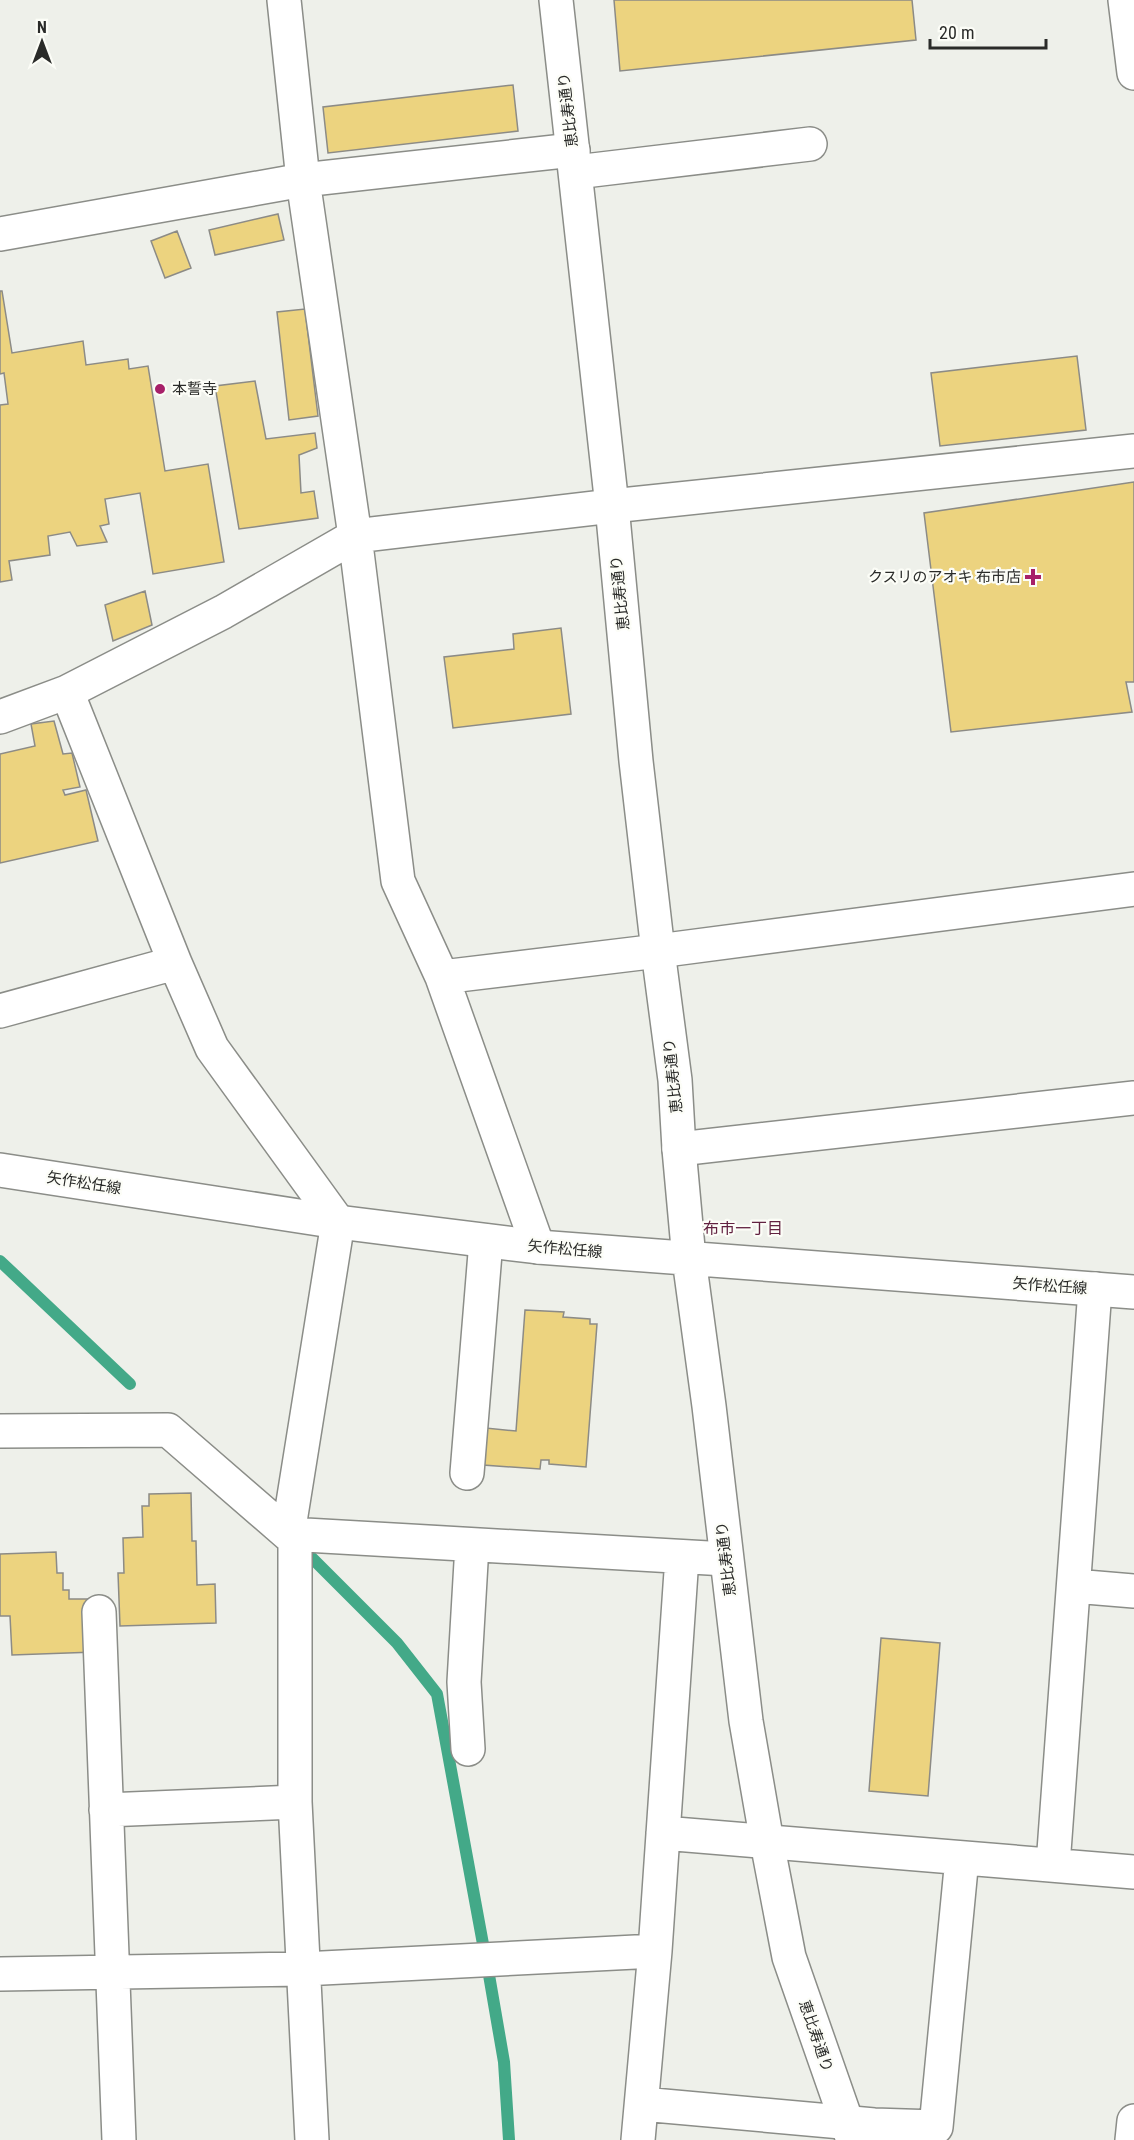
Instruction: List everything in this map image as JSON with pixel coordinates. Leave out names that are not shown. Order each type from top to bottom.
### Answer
[{"type":"street","points":[[284,0],[303,180],[355,536],[398,881],[442,977],[538,1247]]},
{"type":"street","name":"恵比寿通り","points":[[556,0],[612,506],[636,761],[675,1080],[689,1260],[710,1406],[746,1721],[789,1957],[850,2131]]},
{"type":"street","points":[[1125,0],[1134,73]]},
{"type":"street","points":[[0,234],[303,180],[810,144]]},
{"type":"street","points":[[0,717],[67,692],[223,612],[355,536],[612,506],[1134,451]]},
{"type":"street","points":[[67,692],[175,963],[212,1048],[338,1222],[288,1534]]},
{"type":"street","points":[[442,977],[1134,889]]},
{"type":"street","points":[[0,1011],[175,963]]},
{"type":"street","points":[[679,1149],[1134,1098]]},
{"type":"street","name":"矢作松任線","points":[[0,1170],[338,1222],[538,1247],[1134,1292]]},
{"type":"street","points":[[466,1473],[486,1241]]},
{"type":"street","points":[[1053,1865],[1095,1289]]},
{"type":"street","points":[[0,1431],[168,1430],[295,1539],[295,1802],[312,2140]]},
{"type":"street","points":[[288,1534],[726,1559]]},
{"type":"street","points":[[468,1749],[464,1682],[472,1545]]},
{"type":"street","points":[[638,2140],[655,1952],[682,1557]]},
{"type":"street","points":[[1074,1586],[1134,1591]]},
{"type":"street","points":[[99,1611],[119,2140]]},
{"type":"street","points":[[106,1810],[295,1802]]},
{"type":"street","points":[[663,1833],[1134,1872]]},
{"type":"street","points":[[642,2104],[850,2131],[874,2125],[936,2127],[962,1858]]},
{"type":"street","points":[[0,1974],[303,1969],[655,1952]]},
{"type":"street","points":[[1132,2140],[1134,2121]]},
{"type":"building","points":[[614,0],[912,0],[916,40],[620,71]]},
{"type":"building","points":[[513,85],[518,131],[328,153],[323,107]]},
{"type":"building","points":[[278,214],[284,240],[215,255],[209,230]]},
{"type":"building","points":[[177,231],[191,268],[165,278],[151,241]]},
{"type":"building","points":[[0,291],[2,291],[12,353],[83,341],[86,365],[128,359],[129,369],[148,366],[165,471],[208,464],[224,562],[153,574],[140,493],[105,499],[109,524],[100,526],[107,542],[77,546],[70,532],[48,536],[50,555],[9,561],[12,580],[0,582],[0,405],[8,404],[4,373],[0,374]]},
{"type":"building","points":[[305,309],[318,416],[289,420],[277,312]]},
{"type":"building","points":[[1077,356],[1086,430],[940,446],[931,373]]},
{"type":"building","points":[[255,381],[266,439],[315,433],[317,448],[299,455],[301,493],[314,491],[318,518],[239,529],[215,386]]},
{"type":"building","name":"クスリのアオキ 布市店","points":[[1134,482],[1134,682],[1126,682],[1132,712],[951,732],[924,513]]},
{"type":"building","points":[[145,591],[152,625],[113,641],[105,605]]},
{"type":"building","points":[[561,628],[571,714],[453,728],[444,657],[514,649],[513,634]]},
{"type":"building","points":[[54,721],[63,754],[72,753],[80,787],[63,790],[65,795],[86,790],[98,841],[0,863],[0,754],[35,746],[31,724]]},
{"type":"building","points":[[525,1310],[564,1312],[563,1317],[590,1319],[590,1324],[597,1324],[586,1467],[549,1464],[549,1460],[541,1460],[540,1469],[483,1465],[486,1428],[516,1431]]},
{"type":"building","points":[[191,1493],[192,1541],[196,1541],[197,1585],[215,1584],[216,1623],[120,1626],[118,1573],[124,1573],[123,1538],[143,1537],[142,1506],[149,1506],[149,1494]]},
{"type":"building","points":[[56,1552],[57,1573],[63,1573],[63,1590],[69,1590],[69,1599],[93,1599],[95,1652],[12,1655],[10,1616],[0,1616],[0,1554]]},
{"type":"building","points":[[881,1638],[940,1643],[928,1796],[869,1791]]},
{"type":"waterway","points":[[0,1261],[130,1384]]},
{"type":"waterway","points":[[303,1549],[397,1643],[437,1694],[483,1944]]},
{"type":"waterway","points":[[489,1975],[504,2062],[509,2140]]},
{"type":"place","name":"本誓寺","points":[[160,389]]},
{"type":"place","name":"クスリのアオキ 布市店","points":[[1033,577]]},
{"type":"district","name":"布市一丁目","points":[[743,1228]]}]
